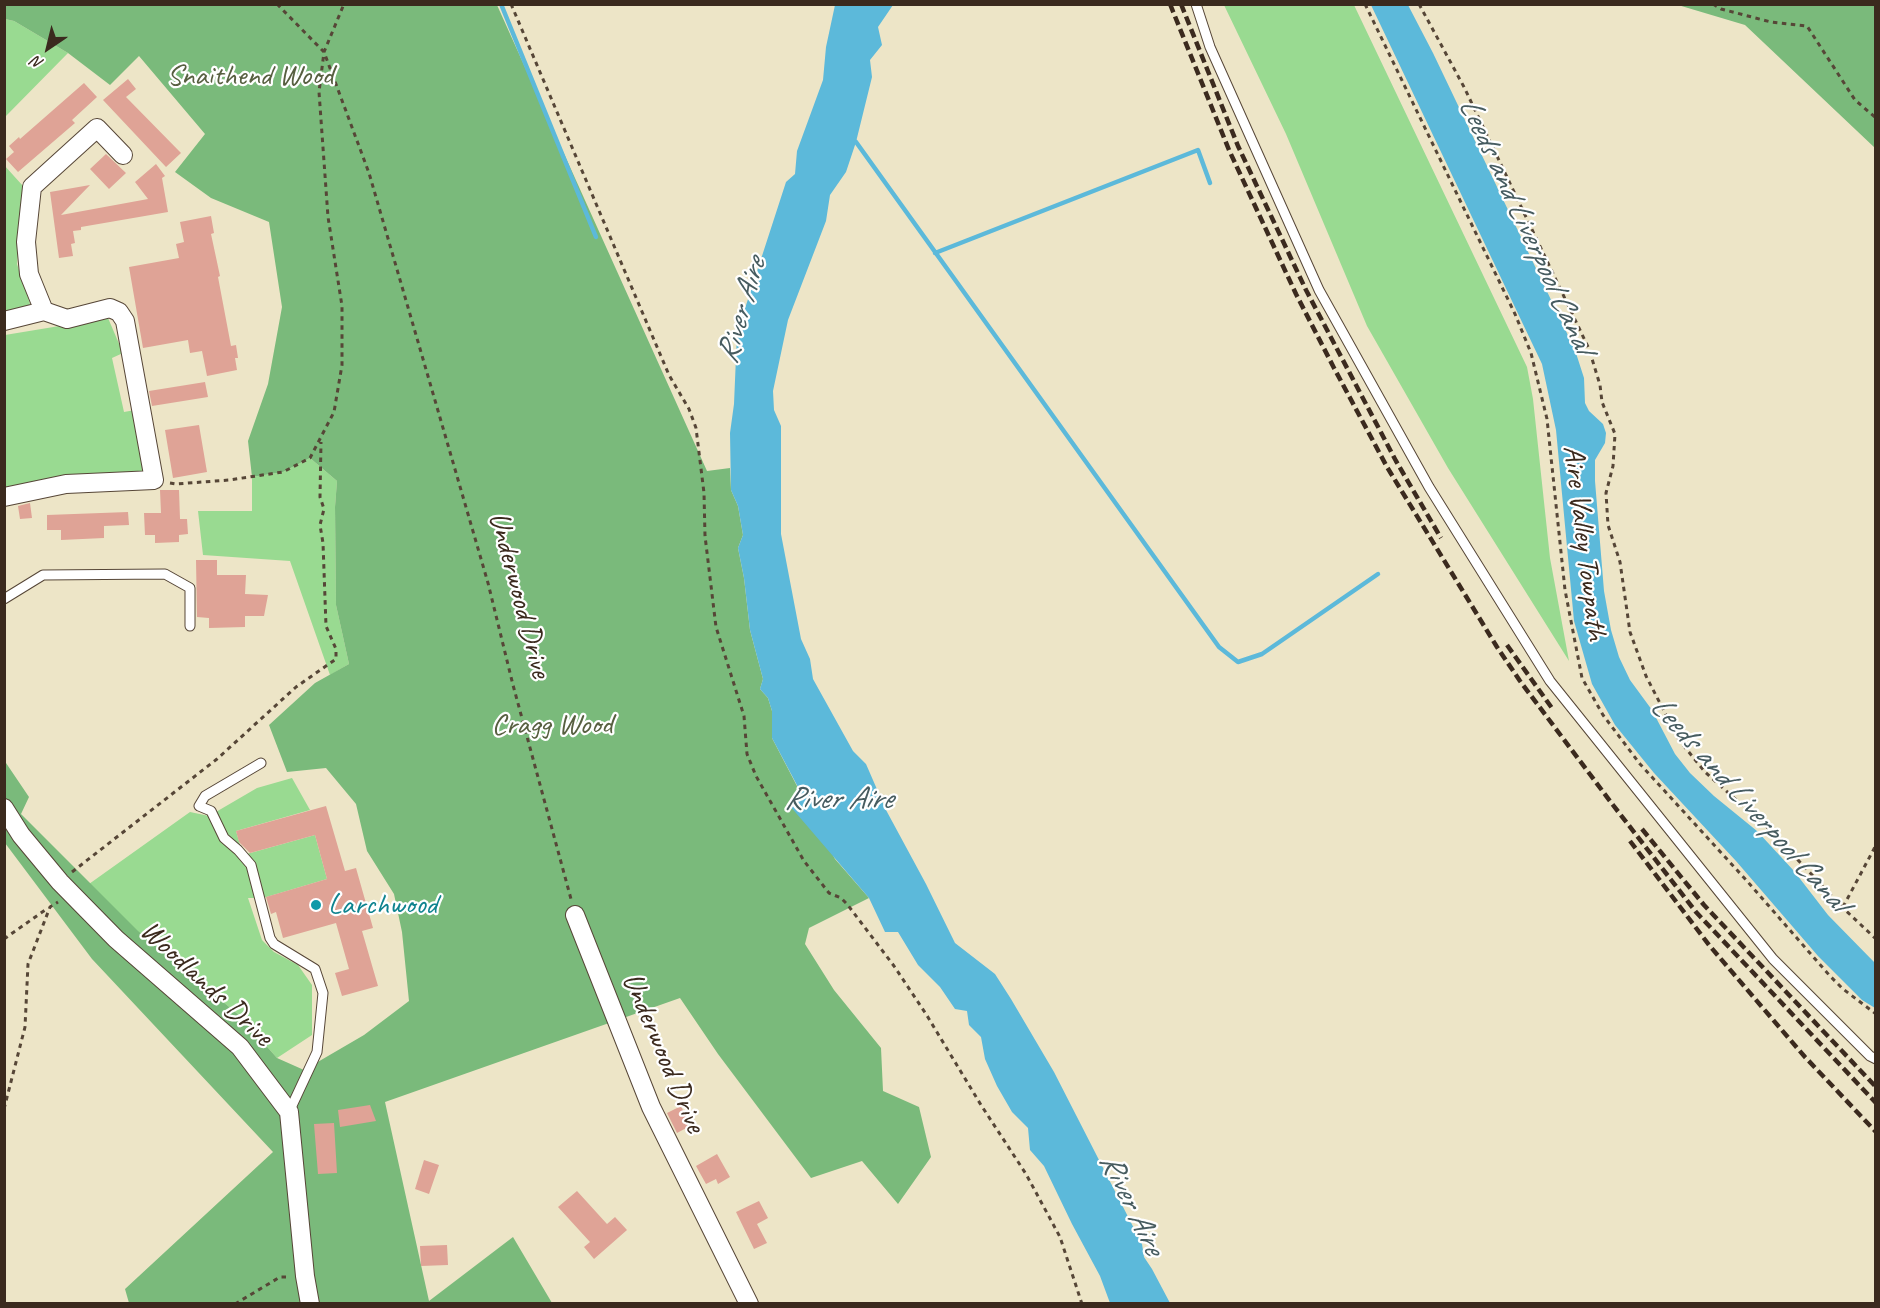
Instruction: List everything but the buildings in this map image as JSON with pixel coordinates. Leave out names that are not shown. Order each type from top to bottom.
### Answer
[{"type":"street","points":[[44,311],[29,274],[26,242],[32,187],[97,128],[123,155]]},
{"type":"street","points":[[4,321],[44,311],[67,319],[110,308],[119,312],[125,321],[154,480],[66,484],[4,497]]},
{"type":"street","name":"Woodlands Drive","points":[[4,808],[21,835],[66,888],[116,939],[240,1047],[289,1112]]},
{"type":"street","name":"Underwood Drive","points":[[575,915],[651,1107],[749,1304]]},
{"type":"street","points":[[289,1112],[305,1276],[310,1304]]},
{"type":"lane","points":[[1196,4],[1210,47],[1319,290],[1429,487],[1550,681],[1773,959],[1875,1059]]},
{"type":"lane","points":[[4,599],[43,575],[165,574],[190,588],[190,626]]},
{"type":"lane","points":[[261,763],[205,796],[199,806],[211,812],[224,838],[251,865],[270,938],[274,944],[315,969],[323,993],[316,1052],[289,1112]]},
{"type":"path","name":"Underwood Drive","points":[[277,4],[324,52],[369,173],[488,583],[516,697],[575,915]]},
{"type":"path","points":[[154,480],[176,484],[283,472],[310,458],[334,412],[342,365],[342,306],[328,217],[319,92],[324,52],[344,4]]},
{"type":"path","points":[[511,4],[669,375],[689,409],[696,428],[704,493],[705,536],[716,627],[744,716],[747,754],[756,776],[804,861],[829,893],[841,898],[847,904],[894,966],[1026,1174],[1060,1237],[1082,1304]]},
{"type":"path","name":"Aire Valley Towpath","points":[[1365,4],[1515,314],[1531,353],[1547,419],[1565,590],[1582,678],[1603,715],[1640,764],[1747,880],[1830,976],[1875,1014]]},
{"type":"path","points":[[1419,4],[1464,87],[1589,349],[1600,385],[1602,402],[1615,434],[1613,466],[1606,493],[1608,525],[1620,562],[1630,632],[1646,676],[1679,740],[1705,772],[1769,829],[1875,939]]},
{"type":"path","points":[[1713,4],[1721,9],[1771,22],[1807,26],[1856,100],[1875,118]]},
{"type":"path","points":[[4,939],[50,907],[66,888],[217,759],[296,687],[336,659],[336,649],[326,626],[325,616],[323,543],[320,525],[324,508],[320,496],[321,440]]},
{"type":"path","points":[[1842,907],[1875,845]]},
{"type":"path","points":[[4,1109],[25,1028],[28,964],[50,907]]},
{"type":"path","points":[[235,1304],[280,1277],[305,1276]]},
{"type":"green space","name":"Cragg Wood","points":[[5,5],[497,5],[707,471],[730,468],[731,490],[738,506],[743,535],[738,548],[750,630],[763,679],[760,689],[768,698],[772,711],[772,738],[835,859],[869,898],[809,928],[805,944],[834,990],[881,1048],[883,1091],[919,1107],[931,1157],[898,1204],[862,1161],[811,1178],[718,1054],[680,998],[385,1102],[429,1301],[513,1237],[552,1303],[129,1303],[125,1289],[273,1152],[92,959],[5,843],[4,760],[29,797],[21,814],[138,931],[240,1016],[277,1058],[304,1070],[364,1035],[409,1001],[402,932],[394,894],[367,851],[356,804],[326,768],[287,772],[269,725],[315,683],[349,664],[336,605],[337,481],[310,458],[283,472],[252,477],[248,441],[268,384],[282,307],[269,222],[211,198],[175,172],[205,134],[139,56],[110,85],[68,53],[14,21],[5,19]]},
{"type":"green space","points":[[1224,5],[1354,5],[1527,367],[1533,399],[1550,558],[1569,661],[1448,468],[1367,326],[1286,134]]},
{"type":"green space","points":[[1678,5],[1875,5],[1875,148],[1745,25]]},
{"type":"green space","points":[[5,19],[14,21],[68,53],[5,117]]},
{"type":"green space","points":[[4,165],[23,186],[17,264],[32,310],[4,316]]},
{"type":"green space","points":[[108,318],[123,353],[112,358],[124,412],[135,410],[147,467],[140,476],[5,491],[5,335]]},
{"type":"green space","points":[[310,458],[337,481],[336,605],[349,664],[330,675],[290,561],[203,555],[198,511],[252,511],[252,477],[283,472]]},
{"type":"green space","points":[[292,778],[310,810],[236,831],[243,855],[315,835],[327,879],[263,898],[248,898],[262,940],[274,952],[298,965],[312,985],[312,1035],[277,1058],[240,1016],[138,932],[89,884],[190,812],[209,816],[257,788]]},
{"type":"water","name":"River Aire","points":[[835,5],[893,5],[878,27],[882,45],[870,60],[872,77],[856,142],[846,172],[830,195],[826,221],[788,320],[773,391],[774,410],[781,426],[781,534],[801,639],[810,659],[813,679],[853,751],[866,764],[886,810],[955,943],[995,974],[1011,999],[1054,1072],[1142,1244],[1144,1257],[1170,1303],[1110,1303],[1100,1276],[1044,1166],[1030,1150],[1028,1128],[1012,1112],[997,1086],[985,1059],[981,1037],[969,1025],[967,1011],[955,1009],[940,987],[918,965],[898,932],[885,932],[869,898],[790,806],[799,789],[772,738],[772,711],[768,698],[760,689],[763,679],[750,630],[738,548],[743,535],[738,506],[731,490],[730,433],[734,404],[737,333],[786,182],[795,174],[797,151],[823,80],[826,47]]},
{"type":"water","points":[[1371,5],[1408,5],[1575,350],[1584,378],[1585,403],[1589,411],[1603,424],[1606,433],[1605,443],[1595,460],[1604,591],[1611,630],[1619,657],[1630,680],[1652,710],[1675,754],[1690,773],[1757,831],[1794,871],[1828,915],[1875,963],[1875,1008],[1862,1000],[1818,956],[1736,861],[1654,773],[1615,725],[1592,684],[1574,621],[1556,430],[1542,364]]},
{"type":"waterway","points":[[501,4],[596,237]]},
{"type":"waterway","points":[[856,142],[1219,647],[1238,662],[1262,654],[1378,574]]},
{"type":"waterway","points":[[935,253],[1198,150],[1210,183]]},
{"type":"railway","points":[[1170,4],[1229,150],[1296,294],[1387,467],[1497,647],[1613,805],[1696,912],[1876,1103]]},
{"type":"railway","points":[[1181,4],[1238,146],[1306,290],[1396,461],[1441,538]]},
{"type":"railway","points":[[1507,645],[1554,711]]},
{"type":"railway","points":[[1642,829],[1704,905],[1876,1087]]},
{"type":"railway","points":[[1630,841],[1709,945],[1805,1057],[1876,1132]]},
{"type":"place","name":"Larchwood","points":[[316,905]]},
{"type":"park label","name":"Snaithend Wood","points":[[250,76]]},
{"type":"water label","name":"Leeds and Liverpool Canal","points":[[1525,225]]},
{"type":"water label","name":"Leeds and Liverpool Canal","points":[[1748,804]]}]
